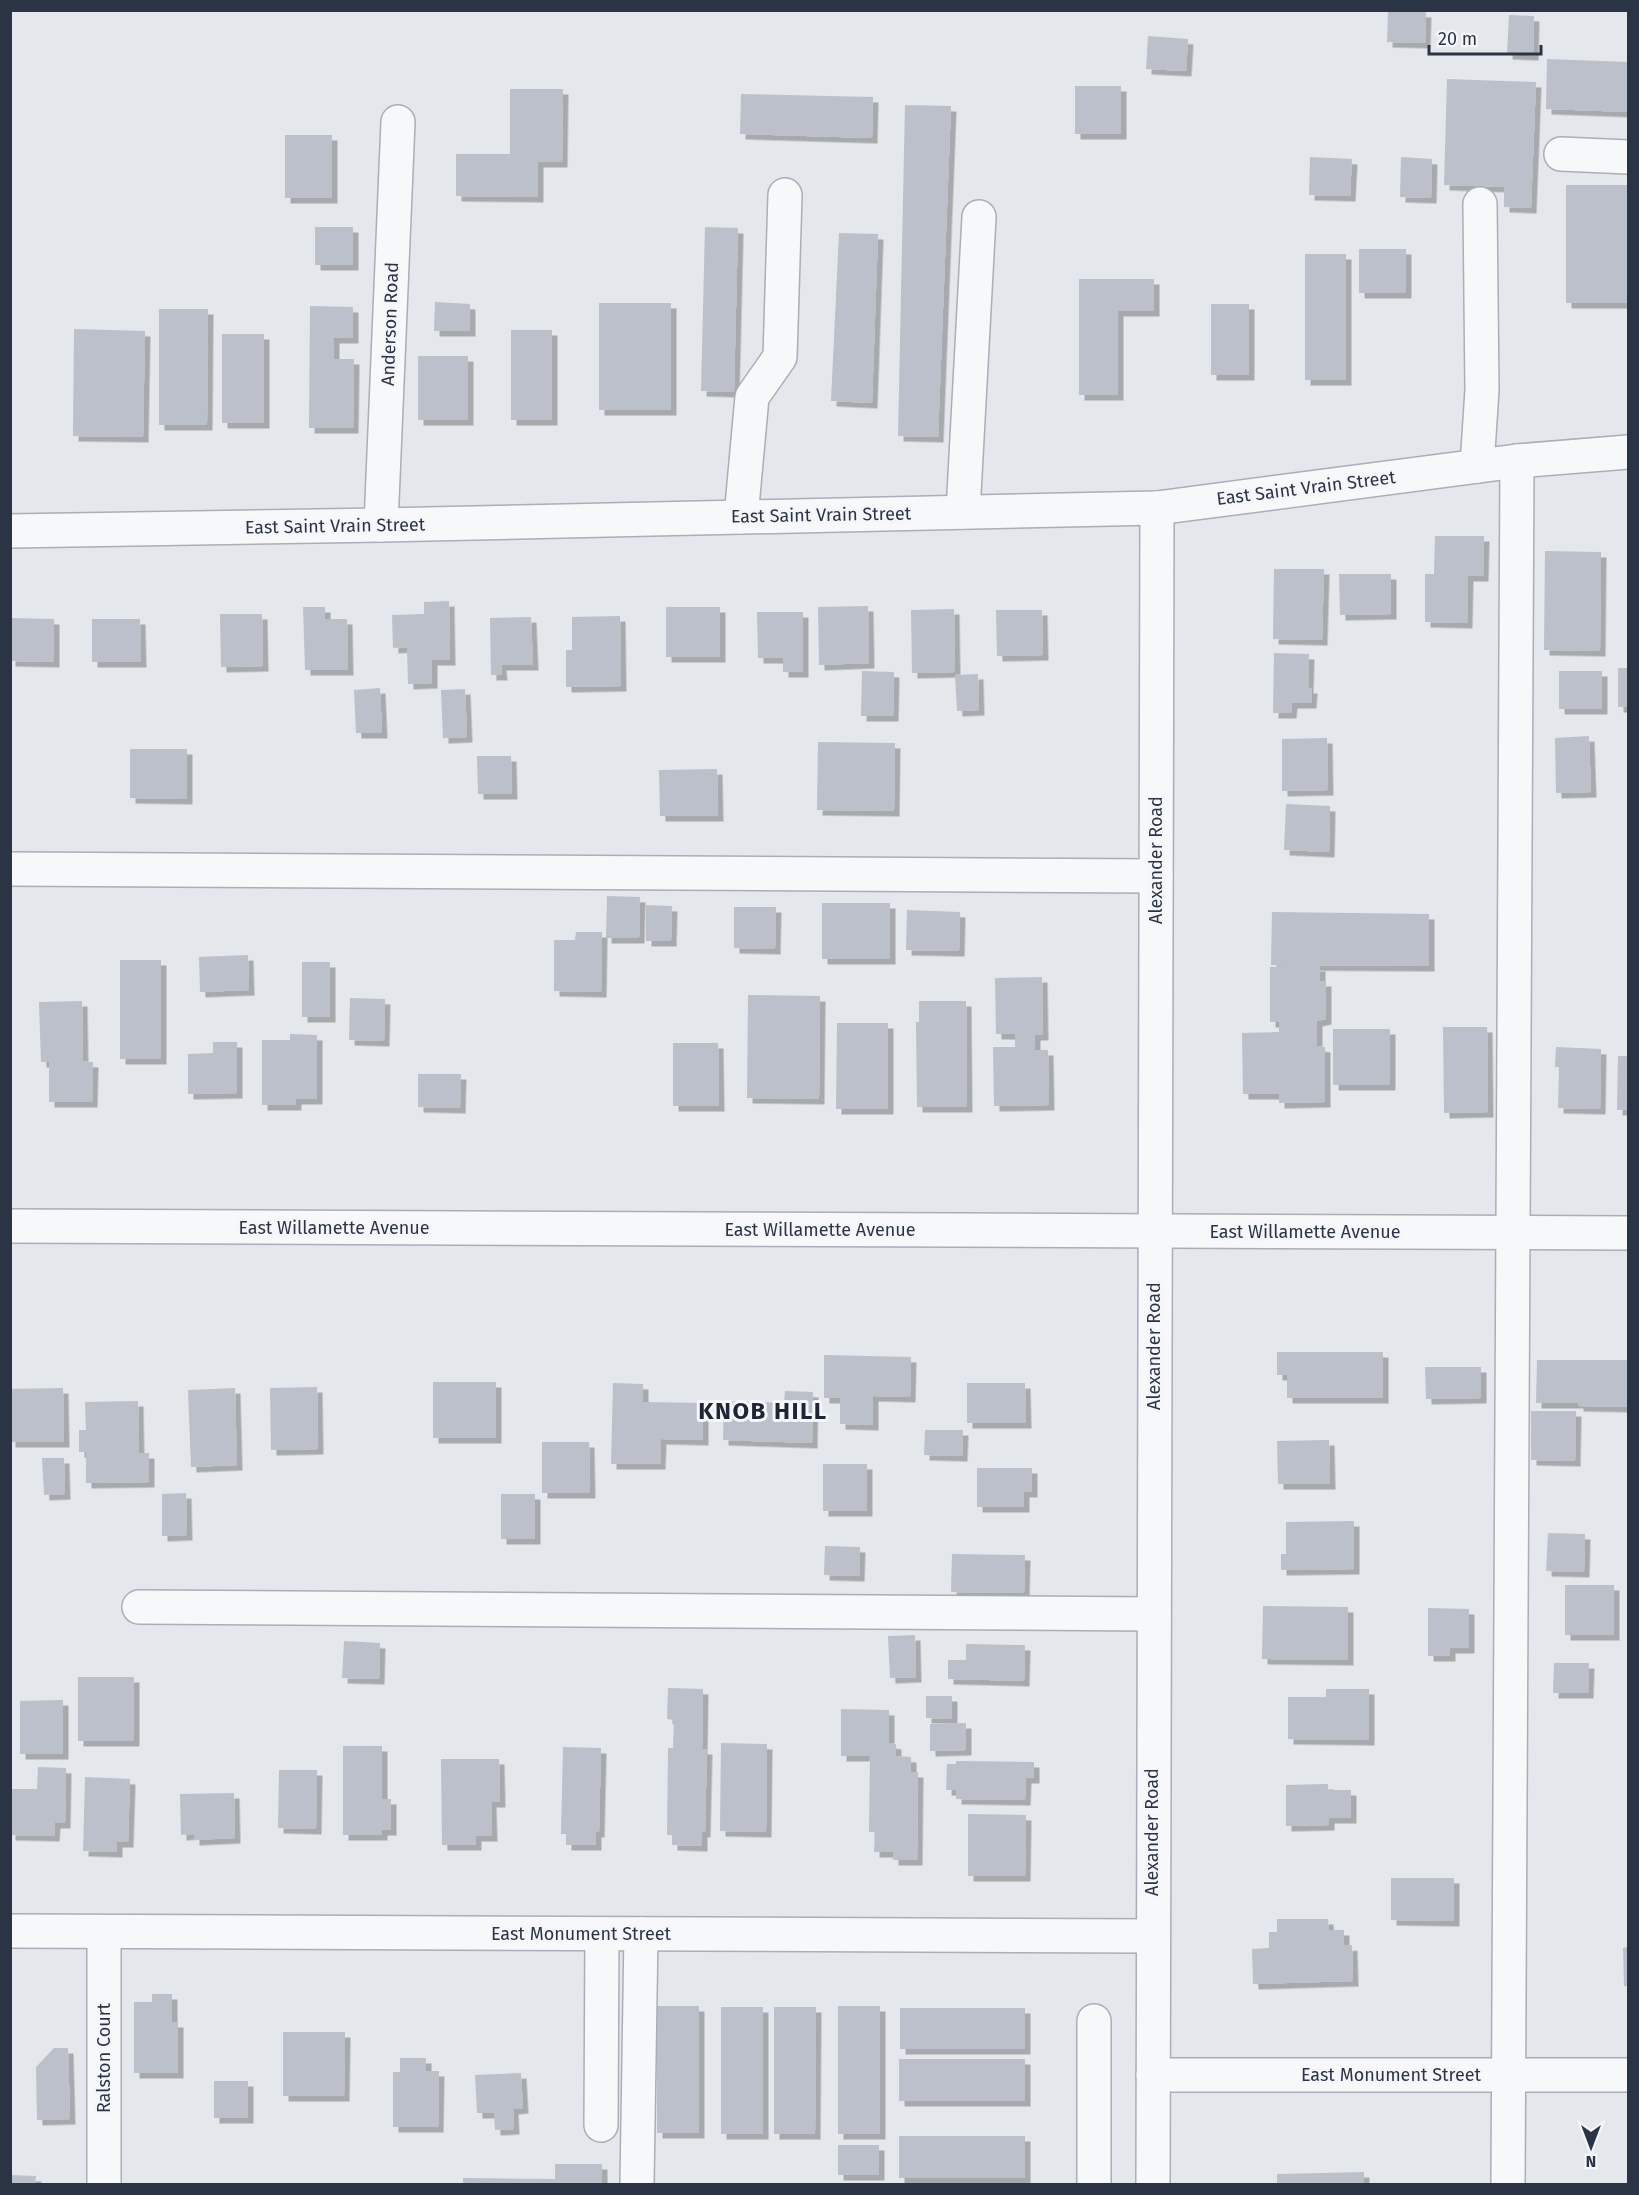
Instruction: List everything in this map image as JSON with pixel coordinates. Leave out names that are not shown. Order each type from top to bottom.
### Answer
[{"type":"street","name":"Anderson Road","points":[[381,525],[398,122]]},
{"type":"street","points":[[1561,154],[1629,157]]},
{"type":"street","points":[[741,517],[752,397],[780,357],[785,195]]},
{"type":"street","points":[[1477,466],[1482,390],[1480,204]]},
{"type":"street","points":[[963,512],[980,216]]},
{"type":"street","name":"East Saint Vrain Street","points":[[10,531],[1157,508],[1517,461],[1629,452]]},
{"type":"street","points":[[1508,2184],[1517,461]]},
{"type":"street","name":"Alexander Road","points":[[1153,2184],[1157,508]]},
{"type":"street","points":[[10,869],[1156,876]]},
{"type":"street","name":"East Willamette Avenue","points":[[10,1226],[1629,1233]]},
{"type":"street","points":[[140,1606],[1154,1614]]},
{"type":"street","name":"East Monument Street","points":[[10,1931],[1152,1936]]},
{"type":"street","name":"Ralston Court","points":[[104,1932],[104,2184]]},
{"type":"street","points":[[601,2125],[602,1934]]},
{"type":"street","points":[[637,2184],[641,1934]]},
{"type":"street","points":[[1094,2021],[1094,2184]]},
{"type":"street","name":"East Monument Street","points":[[1154,2075],[1629,2075]]},
{"type":"building","points":[[1388,11],[1426,12],[1425,43],[1387,42]]},
{"type":"building","points":[[1509,15],[1534,16],[1533,55],[1507,54]]},
{"type":"building","points":[[1148,36],[1188,39],[1186,71],[1146,69]]},
{"type":"building","points":[[1547,59],[1628,62],[1628,112],[1546,109]]},
{"type":"building","points":[[1447,79],[1536,82],[1531,208],[1504,207],[1504,187],[1444,185]]},
{"type":"building","points":[[1075,86],[1121,86],[1121,134],[1075,134]]},
{"type":"building","points":[[510,89],[563,89],[562,162],[538,162],[538,197],[456,196],[456,154],[510,154]]},
{"type":"building","points":[[741,94],[873,97],[872,138],[740,134]]},
{"type":"building","points":[[905,105],[951,106],[938,437],[898,436]]},
{"type":"building","points":[[285,135],[332,135],[332,198],[285,198]]},
{"type":"building","points":[[1310,157],[1352,159],[1350,196],[1309,195]]},
{"type":"building","points":[[1401,157],[1432,159],[1431,198],[1400,197]]},
{"type":"building","points":[[1566,185],[1628,185],[1628,303],[1566,303]]},
{"type":"building","points":[[315,227],[353,227],[353,265],[315,265]]},
{"type":"building","points":[[705,227],[738,228],[734,392],[701,391]]},
{"type":"building","points":[[839,233],[878,234],[872,403],[831,401]]},
{"type":"building","points":[[1359,249],[1406,249],[1406,293],[1359,293]]},
{"type":"building","points":[[1305,254],[1346,254],[1346,380],[1305,380]]},
{"type":"building","points":[[1079,279],[1154,279],[1154,311],[1118,311],[1118,395],[1079,395]]},
{"type":"building","points":[[435,302],[470,304],[470,331],[434,331]]},
{"type":"building","points":[[599,303],[671,303],[671,410],[599,410]]},
{"type":"building","points":[[1211,304],[1249,304],[1249,375],[1211,375]]},
{"type":"building","points":[[310,306],[353,307],[353,338],[334,338],[334,359],[354,359],[353,428],[309,428]]},
{"type":"building","points":[[159,309],[208,309],[207,425],[159,425]]},
{"type":"building","points":[[74,329],[145,331],[143,437],[73,436]]},
{"type":"building","points":[[511,330],[552,330],[552,420],[511,420]]},
{"type":"building","points":[[222,334],[264,334],[264,423],[222,423]]},
{"type":"building","points":[[418,356],[468,356],[468,420],[418,420]]},
{"type":"building","points":[[1435,536],[1484,536],[1483,576],[1468,576],[1467,623],[1425,622],[1425,574],[1434,574]]},
{"type":"building","points":[[1545,551],[1601,552],[1600,651],[1544,650]]},
{"type":"building","points":[[1274,569],[1324,569],[1322,640],[1273,639]]},
{"type":"building","points":[[1339,574],[1391,574],[1391,614],[1340,615]]},
{"type":"building","points":[[449,601],[450,660],[432,660],[432,683],[408,684],[407,647],[393,648],[392,615],[424,614],[424,602]]},
{"type":"building","points":[[868,606],[869,663],[819,665],[818,607]]},
{"type":"building","points":[[303,607],[325,607],[325,619],[347,619],[348,670],[305,670]]},
{"type":"building","points":[[666,607],[720,607],[720,657],[666,657]]},
{"type":"building","points":[[954,609],[955,672],[912,673],[911,610]]},
{"type":"building","points":[[996,610],[1042,610],[1043,655],[997,656]]},
{"type":"building","points":[[757,612],[803,612],[803,672],[783,672],[783,658],[758,658]]},
{"type":"building","points":[[220,614],[262,614],[263,666],[221,667]]},
{"type":"building","points":[[620,616],[621,686],[566,687],[566,650],[572,650],[572,617]]},
{"type":"building","points":[[531,617],[533,665],[501,665],[502,675],[491,675],[490,618]]},
{"type":"building","points":[[10,618],[54,619],[54,662],[10,661]]},
{"type":"building","points":[[92,619],[140,619],[141,662],[92,662]]},
{"type":"building","points":[[1274,653],[1309,654],[1308,688],[1312,688],[1311,703],[1292,703],[1291,713],[1273,713]]},
{"type":"building","points":[[1618,668],[1628,668],[1628,707],[1618,707]]},
{"type":"building","points":[[862,671],[894,672],[893,716],[861,716]]},
{"type":"building","points":[[1559,671],[1602,671],[1602,709],[1559,709]]},
{"type":"building","points":[[978,674],[979,710],[957,711],[955,675]]},
{"type":"building","points":[[380,688],[382,733],[356,733],[354,690]]},
{"type":"building","points":[[465,689],[467,737],[443,738],[441,690]]},
{"type":"building","points":[[1589,736],[1591,792],[1556,793],[1555,738]]},
{"type":"building","points":[[1327,738],[1328,790],[1282,791],[1282,739]]},
{"type":"building","points":[[818,742],[895,743],[894,811],[817,810]]},
{"type":"building","points":[[130,749],[187,749],[187,799],[130,798]]},
{"type":"building","points":[[477,756],[511,756],[512,794],[478,794]]},
{"type":"building","points":[[717,769],[718,816],[660,816],[659,770]]},
{"type":"building","points":[[1286,804],[1330,806],[1329,852],[1284,850]]},
{"type":"building","points":[[607,896],[640,897],[639,938],[606,938]]},
{"type":"building","points":[[822,903],[890,903],[890,959],[822,959]]},
{"type":"building","points":[[646,905],[672,906],[671,941],[646,941]]},
{"type":"building","points":[[734,907],[776,907],[775,949],[734,948]]},
{"type":"building","points":[[907,910],[960,912],[959,951],[906,950]]},
{"type":"building","points":[[1272,912],[1429,914],[1429,966],[1271,965]]},
{"type":"building","points":[[576,932],[602,932],[601,992],[554,991],[554,940],[575,940]]},
{"type":"building","points":[[248,955],[249,990],[200,992],[199,957]]},
{"type":"building","points":[[120,960],[161,960],[161,1059],[120,1059]]},
{"type":"building","points":[[302,962],[330,962],[330,1017],[302,1017]]},
{"type":"building","points":[[1320,966],[1320,981],[1326,981],[1326,1019],[1317,1021],[1317,1046],[1325,1047],[1325,1102],[1279,1103],[1279,1094],[1243,1094],[1242,1033],[1279,1032],[1279,1022],[1270,1022],[1270,967]]},
{"type":"building","points":[[1042,977],[1043,1035],[1035,1035],[1035,1050],[1048,1050],[1049,1105],[994,1106],[993,1047],[1015,1047],[1015,1034],[996,1034],[995,978]]},
{"type":"building","points":[[748,995],[820,996],[819,1099],[747,1098]]},
{"type":"building","points":[[350,998],[385,999],[384,1041],[349,1040]]},
{"type":"building","points":[[82,1001],[83,1061],[73,1061],[93,1062],[92,1102],[49,1102],[49,1062],[41,1062],[39,1002]]},
{"type":"building","points":[[919,1001],[966,1001],[967,1107],[917,1107],[916,1022],[919,1022]]},
{"type":"building","points":[[837,1023],[888,1023],[888,1109],[836,1109]]},
{"type":"building","points":[[1443,1027],[1487,1027],[1488,1112],[1444,1113]]},
{"type":"building","points":[[1333,1029],[1390,1029],[1390,1085],[1333,1085]]},
{"type":"building","points":[[290,1034],[317,1035],[317,1099],[296,1099],[296,1105],[262,1105],[262,1040],[290,1040]]},
{"type":"building","points":[[213,1042],[237,1042],[237,1093],[188,1094],[188,1054],[213,1053]]},
{"type":"building","points":[[673,1043],[718,1043],[719,1106],[673,1106]]},
{"type":"building","points":[[1556,1047],[1601,1049],[1600,1109],[1558,1108],[1559,1067],[1555,1067]]},
{"type":"building","points":[[1618,1056],[1628,1056],[1628,1110],[1617,1110]]},
{"type":"building","points":[[418,1074],[461,1074],[460,1108],[418,1107]]},
{"type":"building","points":[[1277,1352],[1383,1352],[1383,1398],[1287,1398],[1287,1375],[1277,1375]]},
{"type":"building","points":[[824,1355],[911,1357],[910,1397],[873,1396],[873,1425],[840,1424],[840,1398],[824,1398]]},
{"type":"building","points":[[1537,1360],[1628,1360],[1628,1407],[1578,1406],[1578,1403],[1536,1403]]},
{"type":"building","points":[[1425,1367],[1481,1367],[1481,1398],[1426,1399]]},
{"type":"building","points":[[433,1382],[496,1382],[496,1438],[433,1438]]},
{"type":"building","points":[[613,1383],[643,1384],[643,1402],[703,1403],[703,1440],[661,1439],[660,1464],[611,1464]]},
{"type":"building","points":[[967,1383],[1025,1383],[1026,1423],[967,1423]]},
{"type":"building","points":[[317,1387],[318,1449],[271,1450],[270,1388]]},
{"type":"building","points":[[63,1388],[64,1442],[10,1442],[10,1389]]},
{"type":"building","points":[[235,1388],[237,1465],[191,1467],[188,1390]]},
{"type":"building","points":[[785,1391],[813,1392],[812,1443],[723,1440],[724,1401],[784,1403]]},
{"type":"building","points":[[138,1401],[139,1453],[149,1453],[149,1482],[86,1483],[86,1452],[79,1452],[79,1430],[86,1430],[85,1402]]},
{"type":"building","points":[[1531,1411],[1576,1411],[1575,1461],[1531,1460]]},
{"type":"building","points":[[925,1430],[963,1430],[962,1456],[924,1455]]},
{"type":"building","points":[[1329,1440],[1330,1484],[1278,1484],[1277,1441]]},
{"type":"building","points":[[542,1442],[589,1442],[590,1493],[542,1493]]},
{"type":"building","points":[[42,1458],[64,1458],[65,1494],[44,1495]]},
{"type":"building","points":[[823,1464],[867,1464],[867,1511],[823,1511]]},
{"type":"building","points":[[977,1468],[1032,1468],[1032,1492],[1024,1492],[1024,1507],[977,1507]]},
{"type":"building","points":[[186,1493],[187,1535],[162,1536],[162,1494]]},
{"type":"building","points":[[501,1494],[535,1494],[535,1539],[501,1539]]},
{"type":"building","points":[[1354,1521],[1354,1569],[1281,1570],[1281,1554],[1286,1554],[1286,1522]]},
{"type":"building","points":[[1548,1533],[1585,1534],[1584,1572],[1546,1571]]},
{"type":"building","points":[[825,1546],[860,1547],[859,1576],[824,1575]]},
{"type":"building","points":[[952,1554],[1025,1555],[1024,1593],[951,1592]]},
{"type":"building","points":[[1565,1585],[1614,1585],[1614,1635],[1565,1635]]},
{"type":"building","points":[[1263,1606],[1348,1607],[1348,1660],[1262,1659]]},
{"type":"building","points":[[1428,1608],[1469,1609],[1469,1648],[1450,1648],[1450,1656],[1428,1656]]},
{"type":"building","points":[[915,1635],[916,1677],[890,1678],[888,1636]]},
{"type":"building","points":[[344,1641],[380,1643],[379,1679],[342,1678]]},
{"type":"building","points":[[966,1644],[1025,1645],[1024,1681],[948,1679],[948,1660],[966,1660]]},
{"type":"building","points":[[1554,1663],[1589,1663],[1588,1693],[1553,1693]]},
{"type":"building","points":[[78,1677],[134,1677],[134,1741],[78,1741]]},
{"type":"building","points":[[668,1688],[703,1689],[702,1749],[707,1749],[705,1832],[702,1832],[702,1846],[672,1845],[672,1835],[667,1835],[668,1748],[673,1748],[674,1720],[667,1719]]},
{"type":"building","points":[[1326,1689],[1369,1689],[1369,1740],[1288,1739],[1288,1697],[1326,1697]]},
{"type":"building","points":[[926,1696],[952,1696],[952,1719],[926,1718]]},
{"type":"building","points":[[63,1700],[63,1754],[20,1754],[20,1701]]},
{"type":"building","points":[[841,1709],[889,1710],[889,1743],[896,1744],[896,1756],[911,1757],[911,1772],[918,1772],[917,1860],[893,1860],[893,1852],[874,1852],[875,1832],[869,1832],[870,1756],[841,1756]]},
{"type":"building","points":[[966,1723],[966,1750],[930,1751],[930,1724]]},
{"type":"building","points":[[721,1743],[767,1744],[766,1832],[720,1831]]},
{"type":"building","points":[[343,1746],[382,1746],[382,1799],[391,1799],[391,1830],[382,1830],[382,1835],[343,1835]]},
{"type":"building","points":[[563,1747],[601,1748],[599,1832],[596,1832],[596,1845],[566,1845],[566,1834],[561,1834]]},
{"type":"building","points":[[441,1759],[499,1759],[500,1802],[491,1802],[492,1836],[476,1836],[476,1845],[442,1845]]},
{"type":"building","points":[[956,1761],[1034,1762],[1034,1778],[1026,1778],[1025,1800],[956,1799],[956,1790],[946,1790],[947,1764],[956,1764]]},
{"type":"building","points":[[38,1767],[66,1768],[65,1823],[55,1823],[54,1836],[10,1835],[10,1789],[37,1789]]},
{"type":"building","points":[[279,1770],[317,1770],[316,1829],[278,1828]]},
{"type":"building","points":[[85,1777],[130,1779],[128,1842],[117,1842],[117,1852],[83,1851]]},
{"type":"building","points":[[1328,1784],[1328,1790],[1351,1790],[1351,1818],[1329,1818],[1329,1825],[1286,1826],[1286,1785]]},
{"type":"building","points":[[234,1793],[235,1838],[194,1840],[194,1834],[181,1835],[180,1794]]},
{"type":"building","points":[[968,1814],[1026,1815],[1025,1876],[968,1876]]},
{"type":"building","points":[[1391,1878],[1454,1878],[1454,1921],[1391,1920]]},
{"type":"building","points":[[1277,1919],[1328,1919],[1329,1930],[1344,1930],[1344,1946],[1352,1945],[1353,1981],[1253,1984],[1252,1949],[1269,1948],[1269,1932],[1277,1932]]},
{"type":"building","points":[[1628,1947],[1628,1986],[1624,1986],[1623,1948]]},
{"type":"building","points":[[152,1994],[172,1994],[172,2022],[178,2022],[178,2073],[134,2073],[134,2002],[152,2002]]},
{"type":"building","points":[[657,2006],[699,2006],[699,2133],[657,2133]]},
{"type":"building","points":[[838,2006],[880,2006],[880,2134],[838,2134]]},
{"type":"building","points":[[721,2007],[763,2007],[763,2134],[721,2134]]},
{"type":"building","points":[[774,2007],[816,2007],[815,2134],[774,2134]]},
{"type":"building","points":[[900,2008],[1025,2008],[1025,2049],[900,2049]]},
{"type":"building","points":[[283,2032],[345,2032],[344,2096],[283,2096]]},
{"type":"building","points":[[54,2048],[68,2048],[70,2119],[37,2120],[36,2067]]},
{"type":"building","points":[[400,2058],[426,2058],[426,2071],[439,2071],[438,2127],[393,2127],[393,2072],[400,2072]]},
{"type":"building","points":[[899,2059],[1025,2059],[1025,2101],[899,2101]]},
{"type":"building","points":[[521,2073],[523,2108],[513,2109],[514,2129],[495,2130],[494,2113],[477,2113],[475,2075]]},
{"type":"building","points":[[214,2081],[248,2081],[248,2118],[214,2118]]},
{"type":"building","points":[[899,2136],[1025,2136],[1025,2178],[899,2178]]},
{"type":"building","points":[[838,2145],[879,2145],[879,2175],[838,2175]]},
{"type":"building","points":[[555,2164],[602,2164],[602,2184],[463,2184],[463,2178],[555,2179]]},
{"type":"building","points":[[1364,2172],[1364,2184],[1277,2184],[1277,2174]]},
{"type":"building","points":[[10,2175],[36,2176],[35,2184],[10,2184]]},
{"type":"district","name":"KNOB HILL","points":[[763,1411]]}]
